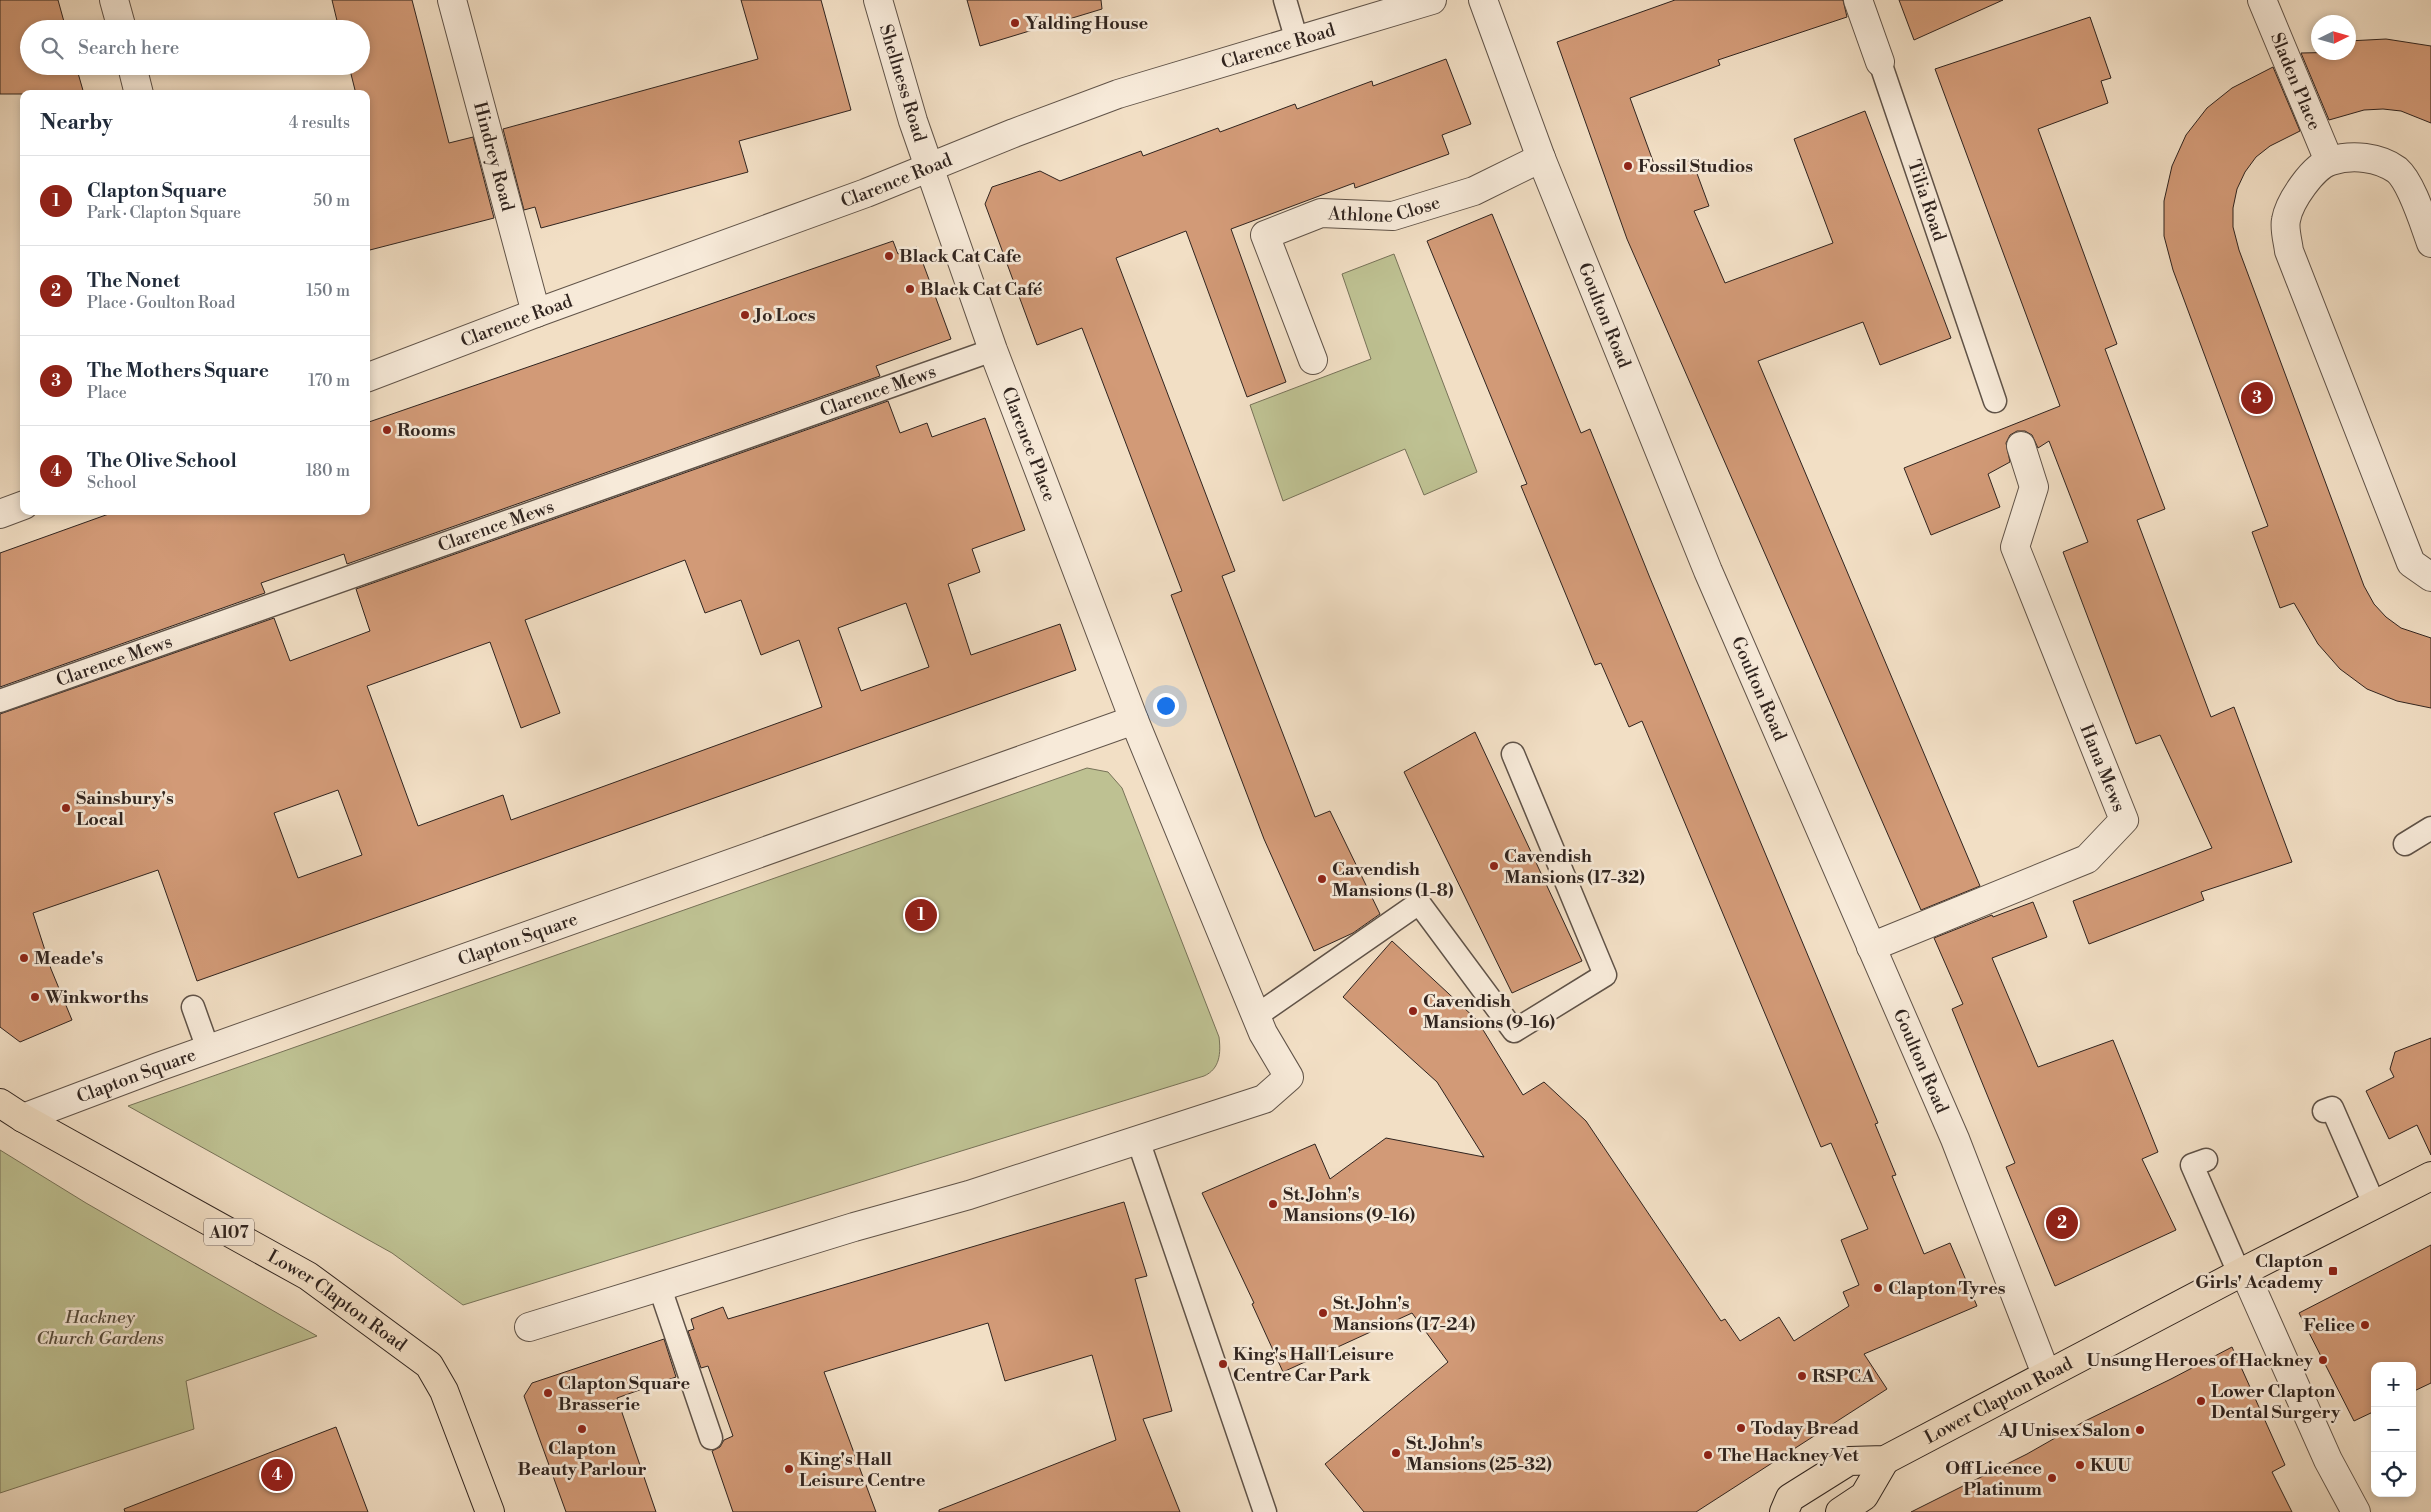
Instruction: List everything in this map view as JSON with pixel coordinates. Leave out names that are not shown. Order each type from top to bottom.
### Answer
[{"type":"main road","name":"Lower Clapton Road","points":[[0,1103],[23,1118],[308,1276],[429,1365],[444,1390],[490,1512]]},
{"type":"main road","name":"Lower Clapton Road","points":[[1784,1512],[1790,1498],[1849,1461],[1885,1460],[2242,1272],[2431,1176]]},
{"type":"main road","points":[[1840,1512],[1864,1496],[1885,1460]]},
{"type":"street","points":[[114,0],[120,20]]},
{"type":"street","name":"Hindrey Road","points":[[452,0],[536,313]]},
{"type":"street","name":"Shellness Road","points":[[878,0],[913,121],[930,166]]},
{"type":"street","name":"Clarence Road","points":[[370,376],[536,313],[866,193],[930,166],[1118,94],[1432,0]]},
{"type":"street","name":"Goulton Road","points":[[1484,0],[1540,158],[1708,571],[1955,1139],[2046,1374]]},
{"type":"street","name":"Tilia Road","points":[[1858,0],[1880,62]]},
{"type":"street","name":"Sladen Place","points":[[2262,0],[2330,161]]},
{"type":"street","points":[[135,75],[139,90]]},
{"type":"street","name":"Athlone Close","points":[[1313,360],[1265,235],[1321,213],[1393,216],[1474,191],[1540,158]]},
{"type":"street","points":[[2431,243],[2414,196],[2398,171],[2377,159],[2354,158],[2330,161],[2310,177],[2295,197],[2285,221],[2289,251],[2411,563],[2431,577]]},
{"type":"street","name":"Clarence Place","points":[[930,166],[993,350],[1134,720]]},
{"type":"street","name":"Hana Mews","points":[[1871,947],[2087,859],[2124,820],[2015,547],[2034,487],[2021,446]]},
{"type":"street","points":[[0,514],[20,506]]},
{"type":"street","points":[[529,1327],[854,1227],[968,1195],[1264,1099],[1289,1077],[1263,1033],[1134,720]]},
{"type":"street","name":"Clapton Square","points":[[23,1118],[208,1050],[1134,720]]},
{"type":"street","points":[[2242,1272],[2328,1460],[2356,1512]]},
{"type":"lane","points":[[1286,0],[1297,41]]},
{"type":"lane","name":"Tilia Road","points":[[1880,62],[1995,401]]},
{"type":"lane","name":"Clarence Mews","points":[[0,701],[993,350]]},
{"type":"lane","points":[[1256,1016],[1419,903],[1514,1030],[1605,975],[1513,754]]},
{"type":"lane","points":[[2405,844],[2431,828]]},
{"type":"lane","points":[[193,1007],[208,1050]]},
{"type":"lane","points":[[2324,1111],[2332,1108],[2374,1204]]},
{"type":"lane","points":[[1138,1140],[1265,1512]]},
{"type":"lane","points":[[2206,1160],[2192,1165],[2242,1272]]},
{"type":"lane","points":[[660,1288],[711,1438]]},
{"type":"green space","points":[[1394,254],[1477,472],[1424,495],[1405,449],[1283,501],[1250,405],[1371,359],[1342,274]]},
{"type":"green space","points":[[1087,768],[1108,772],[1122,788],[1219,1037],[1220,1049],[1218,1060],[1213,1069],[1204,1076],[463,1305],[392,1253],[128,1106]]},
{"type":"green space","name":"Hackney Church Gardens","points":[[0,1150],[86,1203],[317,1336],[186,1381],[194,1429],[0,1493]]},
{"type":"building","points":[[0,0],[58,0],[64,20],[20,20],[20,75],[79,75],[83,90],[20,90],[20,94],[0,94]]},
{"type":"building","points":[[332,0],[412,0],[449,143],[473,137],[494,218],[370,250],[370,90],[355,90],[351,75],[370,75],[370,20],[337,20]]},
{"type":"building","points":[[741,0],[821,0],[851,110],[739,141],[748,172],[541,228],[535,207],[524,210],[503,129],[758,59]]},
{"type":"building","name":"Yalding House","points":[[967,0],[1101,0],[1102,9],[980,46]]},
{"type":"building","points":[[1675,0],[1843,0],[1847,17],[1718,60],[1720,65],[1630,98],[1657,172],[1692,160],[1709,206],[1694,211],[1725,283],[1833,243],[1794,139],[1865,111],[1951,338],[1880,365],[1863,322],[1758,361],[1980,886],[1921,910],[1627,239],[1557,42]]},
{"type":"building","points":[[1899,0],[2003,0],[1914,40]]},
{"type":"building","points":[[2090,17],[2111,78],[2101,81],[2108,103],[2038,129],[2117,344],[2105,349],[2165,509],[2137,520],[2211,717],[2234,707],[2292,862],[2201,892],[2204,900],[2089,944],[2073,901],[2212,848],[2160,735],[2136,744],[2063,552],[2088,542],[2049,441],[2038,448],[2032,435],[2025,431],[2017,431],[2010,435],[2006,443],[2010,462],[1988,474],[2000,507],[1931,535],[1904,468],[2060,406],[1935,69]]},
{"type":"building","points":[[2386,39],[2431,46],[2431,123],[2401,111],[2383,109],[2364,110],[2329,120],[2301,53],[2311,53],[2311,60],[2356,60],[2356,41]]},
{"type":"building","points":[[1446,59],[1471,124],[1442,135],[1449,154],[1355,188],[1354,183],[1231,229],[1286,382],[1247,397],[1186,231],[1116,258],[1235,571],[1222,576],[1315,817],[1330,811],[1380,914],[1353,933],[1314,951],[1264,839],[1171,595],[1182,591],[1082,328],[1037,345],[985,204],[992,187],[1040,171],[1060,181],[1141,151],[1143,156],[1218,128],[1220,132],[1295,104],[1297,109],[1372,81],[1373,86]]},
{"type":"building","points":[[2273,67],[2300,131],[2270,146],[2256,157],[2245,172],[2237,189],[2233,208],[2233,227],[2239,250],[2364,586],[2374,604],[2386,617],[2401,628],[2431,638],[2431,708],[2397,701],[2367,689],[2340,669],[2318,644],[2294,603],[2280,608],[2252,532],[2268,526],[2173,270],[2164,236],[2164,201],[2172,166],[2186,135],[2207,108],[2232,88]]},
{"type":"building","points":[[1492,214],[1581,433],[1590,429],[1650,578],[1878,1123],[1875,1124],[1896,1175],[1892,1176],[1924,1254],[1950,1243],[1977,1306],[1864,1354],[1887,1389],[1696,1512],[1364,1512],[1325,1464],[1448,1362],[1412,1313],[1283,1372],[1252,1304],[1254,1303],[1202,1193],[1315,1144],[1330,1179],[1386,1138],[1484,1157],[1437,1082],[1343,997],[1392,941],[1477,1020],[1523,1095],[1544,1082],[1586,1121],[1721,1321],[1725,1319],[1740,1341],[1779,1317],[1794,1341],[1849,1306],[1843,1292],[1859,1285],[1841,1240],[1868,1229],[1831,1143],[1821,1147],[1642,721],[1629,727],[1601,663],[1595,665],[1521,486],[1527,484],[1427,241]]},
{"type":"building","points":[[893,241],[898,254],[917,247],[951,339],[876,366],[880,376],[347,564],[344,554],[261,583],[265,593],[0,687],[0,553],[106,515],[370,515],[370,422]]},
{"type":"building","points":[[888,401],[900,433],[927,423],[932,437],[985,418],[1025,530],[972,549],[980,572],[948,584],[971,655],[1060,624],[1076,670],[197,981],[158,870],[33,913],[51,969],[72,1020],[20,1042],[0,1027],[0,714],[274,618],[290,661],[370,631],[356,589]],"holes":[[[685,560],[705,613],[741,600],[761,655],[799,640],[822,707],[511,820],[503,795],[418,826],[367,686],[490,642],[521,728],[560,713],[525,620]],[[906,603],[929,667],[861,691],[838,628]],[[338,790],[362,855],[298,878],[274,813]]]},
{"type":"building","name":"Cavendish Mansions (17-32)","points":[[1475,732],[1582,961],[1512,993],[1404,772]]},
{"type":"building","points":[[2033,902],[2047,937],[1992,958],[2038,1067],[2113,1040],[2158,1152],[2142,1159],[2176,1230],[2055,1286],[2006,1167],[2015,1163],[1952,1009],[1963,1004],[1934,938],[1992,915],[1993,917]]},
{"type":"building","points":[[2431,1038],[2431,1155],[2417,1125],[2389,1139],[2366,1091],[2394,1077],[2390,1069],[2395,1052]]},
{"type":"building","points":[[1124,1202],[1147,1276],[1135,1279],[1172,1411],[1143,1419],[1180,1512],[939,1512],[939,1510],[1116,1440],[1092,1355],[1005,1381],[988,1323],[824,1372],[876,1512],[733,1512],[712,1451],[720,1447],[724,1440],[733,1436],[708,1366],[701,1368],[688,1331],[694,1329],[691,1319],[723,1307],[728,1319]]},
{"type":"building","points":[[2431,1245],[2431,1383],[2416,1390],[2416,1362],[2371,1362],[2371,1413],[2354,1421],[2299,1313]]},
{"type":"building","points":[[664,1339],[676,1377],[617,1398],[656,1512],[566,1512],[524,1396],[532,1383]]},
{"type":"building","points":[[2232,1347],[2285,1465],[2272,1472],[2292,1512],[1911,1512],[2027,1454],[2085,1421]]},
{"type":"building","points":[[336,1427],[368,1512],[125,1512],[124,1509]]},
{"type":"place","name":"Yalding House","points":[[1015,23]]},
{"type":"place","name":"Fossil Studios","points":[[1628,166]]},
{"type":"place","name":"Black Cat Cafe","points":[[889,256]]},
{"type":"place","name":"Black Cat Café","points":[[910,289]]},
{"type":"place","name":"Jo Locs","points":[[745,315]]},
{"type":"place","name":"The Mothers Square","points":[[2257,398]]},
{"type":"place","name":"Rooms","points":[[387,430]]},
{"type":"place","name":"Sainsbury's Local","points":[[66,808]]},
{"type":"place","name":"Cavendish Mansions (17-32)","points":[[1494,866]]},
{"type":"place","name":"Cavendish Mansions (1-8)","points":[[1322,879]]},
{"type":"place","name":"Clapton Square","points":[[921,915]]},
{"type":"place","name":"Meade's","points":[[24,958]]},
{"type":"place","name":"Winkworths","points":[[35,997]]},
{"type":"place","name":"Cavendish Mansions (9-16)","points":[[1413,1011]]},
{"type":"place","name":"St. John's Mansions (9-16)","points":[[1273,1204]]},
{"type":"place","name":"The Nonet","points":[[2062,1223]]},
{"type":"place","name":"Clapton Girls' Academy","points":[[2333,1271]]},
{"type":"place","name":"Clapton Tyres","points":[[1878,1288]]},
{"type":"place","name":"St. John's Mansions (17-24)","points":[[1323,1313]]},
{"type":"place","name":"Felice","points":[[2365,1325]]},
{"type":"place","name":"Unsung Heroes of Hackney","points":[[2323,1360]]},
{"type":"place","name":"King's Hall Leisure Centre Car Park","points":[[1223,1364]]},
{"type":"place","name":"RSPCA","points":[[1802,1376]]},
{"type":"place","name":"Clapton Square Brasserie","points":[[548,1393]]},
{"type":"place","name":"Lower Clapton Dental Surgery","points":[[2201,1401]]},
{"type":"place","name":"Today Bread","points":[[1741,1428]]},
{"type":"place","name":"Clapton Beauty Parlour","points":[[582,1429]]},
{"type":"place","name":"AJ Unisex Salon","points":[[2140,1430]]},
{"type":"place","name":"St. John's Mansions (25-32)","points":[[1396,1453]]},
{"type":"place","name":"The Hackney Vet","points":[[1708,1455]]},
{"type":"place","name":"KUU","points":[[2080,1465]]},
{"type":"place","name":"King's Hall Leisure Centre","points":[[789,1469]]},
{"type":"place","name":"The Olive School","points":[[277,1475]]},
{"type":"place","name":"Off Licence Platinum","points":[[2052,1478]]}]
